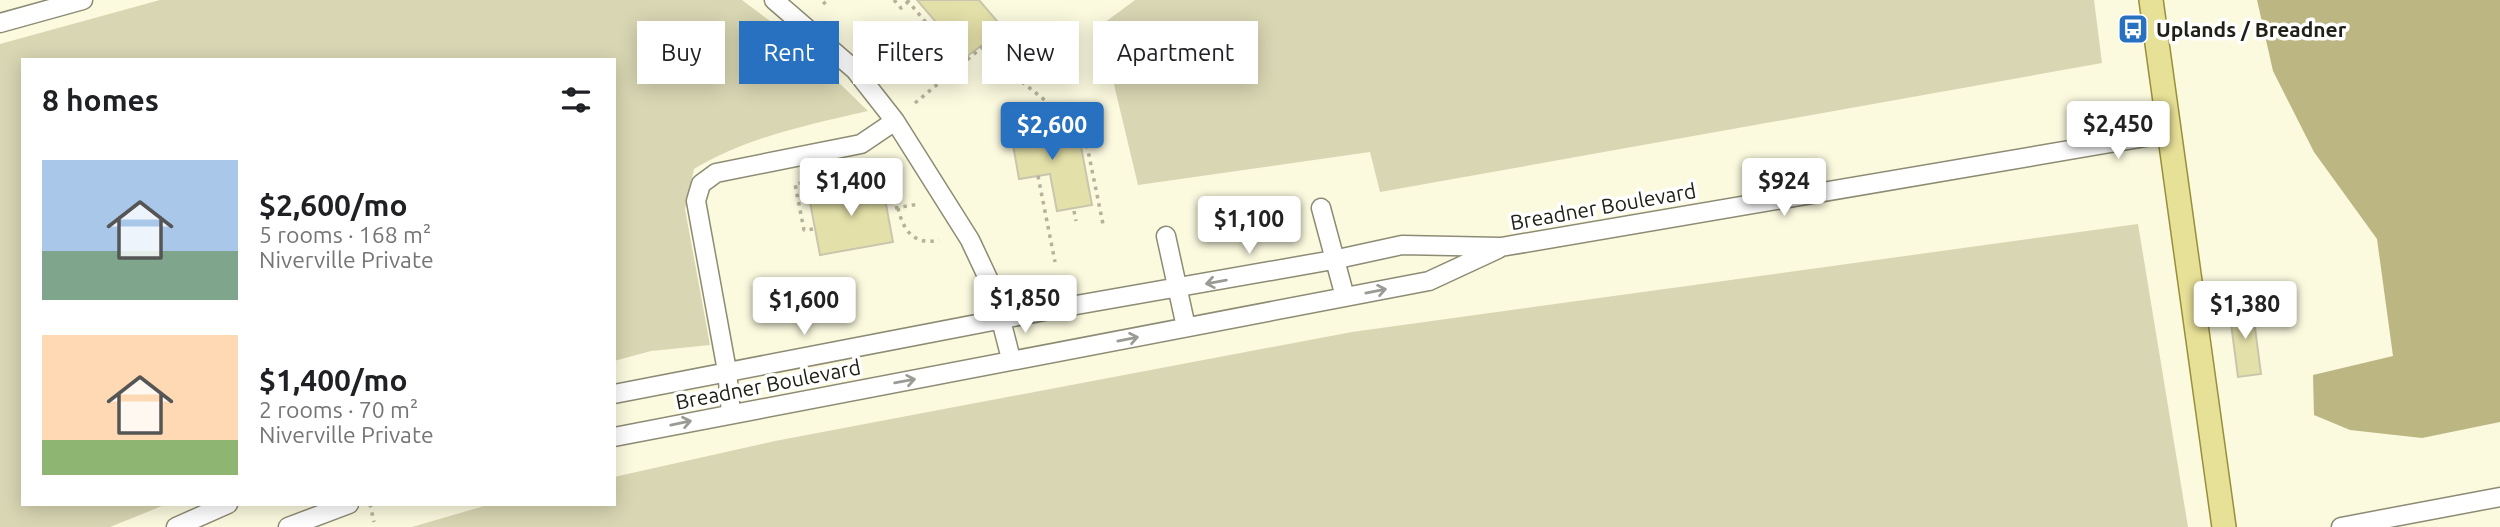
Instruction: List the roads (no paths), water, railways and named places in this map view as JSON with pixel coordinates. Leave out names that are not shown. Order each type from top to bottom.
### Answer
[{"type":"main road","points":[[2151,0],[2224,527]]},
{"type":"street","points":[[0,23],[83,0]]},
{"type":"street","points":[[774,0],[855,69],[894,121],[970,240],[993,289],[1011,359]]},
{"type":"street","points":[[731,413],[727,372],[696,201],[701,184],[716,173],[861,144],[894,121]]},
{"type":"street","name":"Breadner Boulevard","points":[[616,394],[1402,246],[1501,247],[2169,133]]},
{"type":"street","points":[[1321,208],[1345,297]]},
{"type":"street","points":[[1166,236],[1175,289],[1186,327]]},
{"type":"street","name":"Breadner Boulevard","points":[[616,437],[1429,281],[1501,247]]},
{"type":"street","points":[[2341,527],[2500,497]]},
{"type":"street","points":[[184,525],[225,506]]},
{"type":"street","points":[[288,527],[344,506]]},
{"type":"place","name":"Uplands / Breadner","points":[[2133,29]]}]
